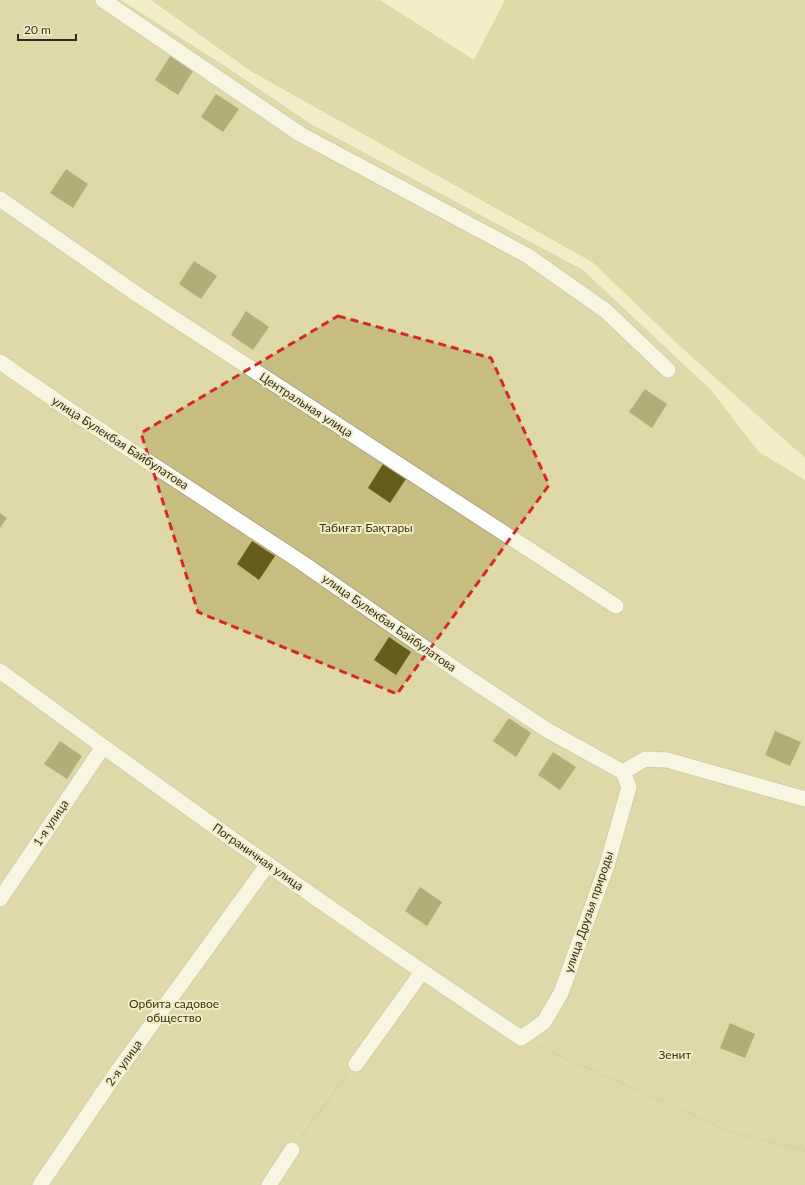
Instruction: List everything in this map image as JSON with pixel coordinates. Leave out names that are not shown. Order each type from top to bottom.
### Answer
[{"type":"street","points":[[103,0],[300,134],[528,256],[606,311],[668,370]]},
{"type":"street","name":"Центральная улица","points":[[0,199],[141,297],[616,606]]},
{"type":"street","name":"улица Булекбая Байбулатова","points":[[0,362],[68,409],[301,562],[458,671],[548,730],[623,772]]},
{"type":"street","name":"Пограничная улица","points":[[0,671],[103,747],[268,864],[422,972],[521,1038]]},
{"type":"street","name":"1-я улица","points":[[0,899],[103,747]]},
{"type":"street","points":[[623,772],[645,759],[667,760],[805,799]]},
{"type":"street","name":"улица Друзья природы","points":[[521,1038],[544,1022],[561,993],[607,866],[629,787],[623,772]]},
{"type":"street","name":"2-я улица","points":[[40,1185],[117,1072],[268,864]]},
{"type":"street","points":[[356,1064],[422,972]]},
{"type":"street","points":[[269,1185],[292,1150]]},
{"type":"path","points":[[521,1038],[728,1132],[805,1151]]},
{"type":"path","points":[[292,1150],[356,1064]]},
{"type":"highlighted area","points":[[338,316],[491,358],[549,485],[397,694],[198,612],[141,433]]},
{"type":"green space","name":"Табиғат Бақтары","points":[[0,0],[121,0],[228,68],[311,124],[583,270],[710,389],[759,452],[805,480],[805,1185],[0,1185]]},
{"type":"green space","points":[[151,0],[380,0],[474,60],[505,0],[805,0],[805,458],[683,349],[592,262],[252,72]]},
{"type":"building","points":[[170,56],[193,71],[178,95],[155,80]]},
{"type":"building","points":[[216,94],[239,109],[223,132],[201,117]]},
{"type":"building","points":[[66,169],[88,184],[73,208],[50,193]]},
{"type":"building","points":[[194,261],[217,276],[201,299],[179,284]]},
{"type":"building","points":[[246,311],[269,327],[253,350],[231,335]]},
{"type":"building","points":[[645,389],[667,404],[652,428],[629,412]]},
{"type":"building","points":[[383,464],[406,479],[390,503],[368,488]]},
{"type":"building","points":[[0,513],[7,518],[0,528]]},
{"type":"building","points":[[252,541],[275,556],[259,580],[237,564]]},
{"type":"building","points":[[389,637],[411,652],[396,675],[374,660]]},
{"type":"building","points":[[509,718],[531,733],[516,757],[493,741]]},
{"type":"building","points":[[775,731],[801,742],[790,766],[765,755]]},
{"type":"building","points":[[60,741],[82,756],[67,779],[44,764]]},
{"type":"building","points":[[553,752],[576,767],[560,790],[538,775]]},
{"type":"building","points":[[420,887],[442,902],[427,926],[405,911]]},
{"type":"building","points":[[730,1023],[755,1034],[745,1058],[720,1048]]},
{"type":"park label","name":"Орбита садовое общество","points":[[174,1011]]},
{"type":"park label","name":"Зенит","points":[[675,1055]]}]
